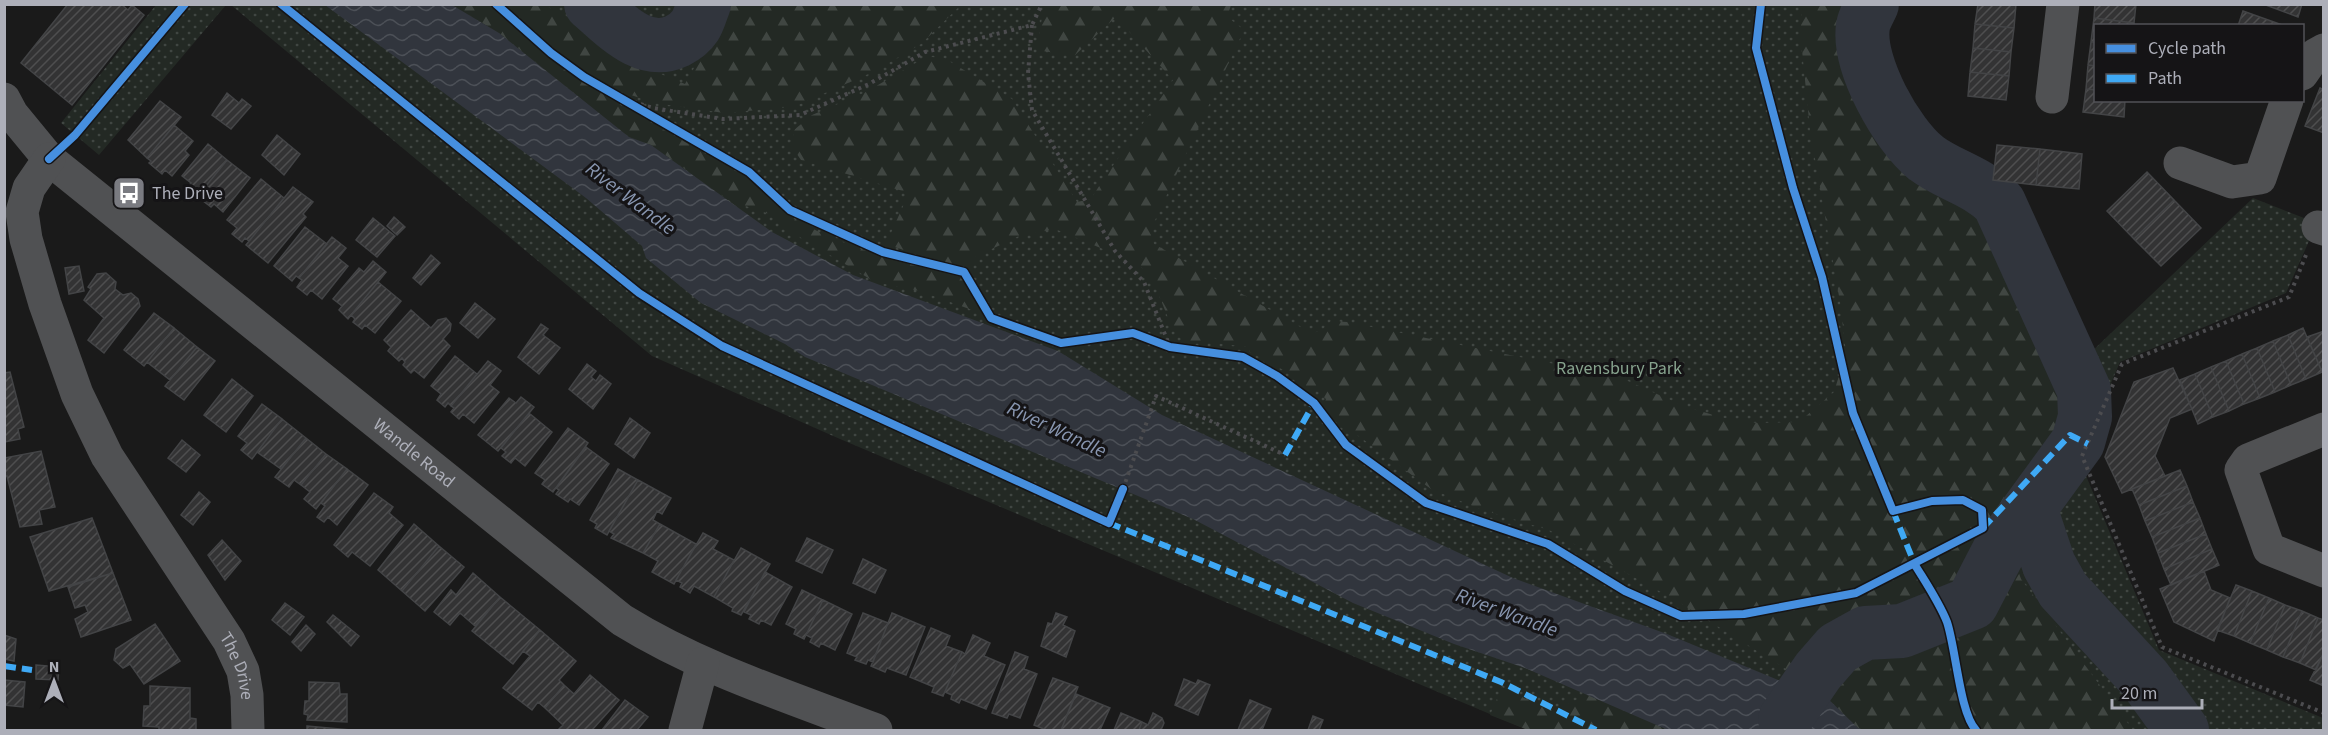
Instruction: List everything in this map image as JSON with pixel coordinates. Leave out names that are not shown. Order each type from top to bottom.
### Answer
[{"type":"street","points":[[2052,97],[2063,4]]},
{"type":"street","points":[[2304,71],[2315,55],[2324,50]]},
{"type":"street","name":"Wandle Road","points":[[4,99],[12,114],[49,159],[380,423],[608,610],[647,636],[703,663],[876,730]]},
{"type":"street","points":[[2180,163],[2232,182],[2260,178],[2286,102]]},
{"type":"street","name":"The Drive","points":[[49,159],[29,188],[22,212],[26,239],[45,304],[77,394],[107,456],[229,641],[243,671],[247,695],[248,730]]},
{"type":"street","points":[[2324,429],[2248,460],[2241,470],[2269,549],[2324,571]]},
{"type":"street","points":[[685,730],[703,663]]},
{"type":"path","points":[[1042,4],[1032,25],[1028,73],[1032,110],[1115,251],[1144,282],[1170,347],[1167,357]]},
{"type":"path","points":[[612,95],[653,108],[723,120],[800,114],[869,84],[925,52],[1032,25]]},
{"type":"path","points":[[603,89],[651,117]]},
{"type":"path","points":[[2321,228],[2289,297],[2122,364],[2082,456],[2162,647],[2324,713]]},
{"type":"path","points":[[1161,343],[1179,348]]},
{"type":"path","points":[[1120,497],[1159,386]]},
{"type":"path","points":[[1156,396],[1285,455]]},
{"type":"green space","points":[[156,5],[226,5],[99,155],[61,123]]},
{"type":"green space","name":"Ravensbury Park","points":[[231,5],[1880,5],[1872,23],[1870,49],[1882,82],[1917,143],[1929,153],[1992,184],[2005,200],[2091,387],[2088,355],[2253,198],[2317,223],[2286,293],[2120,362],[2079,459],[2159,650],[2323,718],[2323,730],[1528,730],[840,439],[652,356]]},
{"type":"green space","points":[[452,5],[545,5],[651,70],[685,84],[727,5],[961,5],[921,44],[873,72],[793,107],[724,113],[655,103],[613,89],[604,91],[610,99],[746,177],[786,215],[829,237],[883,257],[960,276],[983,314],[920,291],[875,282],[788,230],[770,214],[730,201],[651,145],[629,137],[499,33]]},
{"type":"green space","points":[[1050,5],[1231,5],[1230,19],[1244,30],[1150,231],[1154,244],[1311,333],[1321,331],[1331,321],[1347,322],[1619,377],[1686,407],[1724,418],[1757,423],[1799,422],[1834,392],[1846,353],[1840,302],[1810,130],[1800,30],[1803,5],[1880,5],[1872,23],[1870,49],[1882,82],[1917,143],[1929,153],[1992,184],[2005,200],[2092,390],[2092,416],[2081,442],[2025,533],[2006,557],[2015,562],[2021,579],[2133,730],[1864,730],[1858,728],[1818,689],[1677,601],[1549,530],[1480,509],[1431,489],[1353,432],[1324,405],[1326,399],[1316,390],[1311,391],[1285,371],[1250,352],[1249,347],[1184,342],[1173,330],[1154,283],[1139,264],[1055,229],[1019,236],[975,257],[969,267],[939,262],[886,244],[909,193],[801,160],[792,147],[794,130],[812,115],[866,92],[919,61],[932,57],[944,58],[1012,99],[1077,202],[1091,199],[1173,80],[1116,17],[1074,56],[1037,50],[1042,17]]},
{"type":"green space","points":[[1502,687],[1550,711],[1588,695],[1668,730],[1528,730],[1490,715]]},
{"type":"water","name":"River Wandle","points":[[325,5],[452,5],[499,33],[629,137],[651,145],[772,232],[853,275],[1058,351],[1162,415],[1513,578],[1667,634],[1783,682],[1818,689],[1858,728],[1864,730],[1668,730],[1525,668],[1454,644],[1353,603],[1193,519],[805,357],[785,344],[701,303],[646,258],[642,246],[586,198]]},
{"type":"building","points":[[68,4],[121,4],[128,10],[132,5],[144,15],[72,105],[21,63]]},
{"type":"building","points":[[1978,4],[2016,4],[2014,28],[1975,24]]},
{"type":"building","points":[[2095,4],[2136,4],[2134,23],[2094,18]]},
{"type":"building","points":[[2263,4],[2302,4],[2298,17]]},
{"type":"building","points":[[2243,11],[2279,24],[2239,24]]},
{"type":"building","points":[[2094,18],[2134,23],[2094,24],[2094,42],[2091,42]]},
{"type":"building","points":[[1975,24],[2014,28],[2011,52],[1973,48]]},
{"type":"building","points":[[2091,42],[2094,42],[2094,66],[2088,65]]},
{"type":"building","points":[[1973,48],[2011,52],[2009,76],[1970,72]]},
{"type":"building","points":[[2088,65],[2094,66],[2094,90],[2086,89]]},
{"type":"building","points":[[1970,72],[2009,76],[2006,100],[1968,96]]},
{"type":"building","points":[[2320,88],[2324,90],[2324,133],[2305,126]]},
{"type":"building","points":[[2086,89],[2094,90],[2094,102],[2125,102],[2124,117],[2083,112]]},
{"type":"building","points":[[227,93],[239,103],[242,99],[251,106],[231,129],[212,115]]},
{"type":"building","points":[[160,101],[181,117],[147,158],[128,140]]},
{"type":"building","points":[[174,125],[193,141],[185,151],[189,155],[172,176],[165,170],[162,174],[149,163],[151,161],[147,158]]},
{"type":"building","points":[[277,135],[300,154],[284,175],[262,155]]},
{"type":"building","points":[[208,144],[227,160],[197,197],[187,188],[191,183],[182,176]]},
{"type":"building","points":[[1997,145],[2040,149],[2036,185],[1993,180]]},
{"type":"building","points":[[2040,149],[2082,154],[2079,189],[2036,185]]},
{"type":"building","points":[[227,160],[250,178],[223,212],[214,204],[211,207],[202,200],[205,195],[201,192]]},
{"type":"building","points":[[2147,172],[2174,200],[2134,239],[2107,211]]},
{"type":"building","points":[[261,179],[284,198],[249,241],[245,238],[242,242],[232,234],[237,228],[227,220]]},
{"type":"building","points":[[293,187],[313,202],[303,214],[306,217],[268,263],[246,245]]},
{"type":"building","points":[[2174,200],[2201,228],[2161,266],[2134,239]]},
{"type":"building","points":[[394,217],[405,227],[397,235],[387,226]]},
{"type":"building","points":[[373,218],[395,236],[377,257],[356,240]]},
{"type":"building","points":[[305,227],[327,244],[299,278],[296,276],[292,281],[274,266]]},
{"type":"building","points":[[332,237],[346,248],[338,258],[348,266],[322,299],[311,290],[307,295],[297,287],[302,280],[299,278]]},
{"type":"building","points":[[431,255],[440,263],[421,285],[413,278]]},
{"type":"building","points":[[373,261],[386,272],[348,319],[339,310],[342,306],[333,299],[359,268],[364,272]]},
{"type":"building","points":[[79,266],[84,291],[69,294],[65,268]]},
{"type":"building","points":[[106,273],[116,282],[115,289],[123,295],[131,293],[138,299],[140,306],[104,353],[88,340],[104,318],[84,300],[91,289],[88,287],[97,274]]},
{"type":"building","points":[[378,282],[401,301],[375,333],[365,325],[362,329],[353,322],[355,319],[351,315]]},
{"type":"building","points":[[475,303],[495,319],[478,338],[460,323]]},
{"type":"building","points":[[411,310],[431,328],[438,320],[446,318],[451,324],[450,331],[443,339],[450,346],[424,378],[414,370],[411,373],[403,365],[405,362],[402,358],[399,361],[388,351],[391,347],[384,340]]},
{"type":"building","points":[[154,313],[174,328],[144,366],[124,350]]},
{"type":"building","points":[[541,324],[548,329],[543,335],[560,348],[539,374],[518,357]]},
{"type":"building","points":[[174,328],[197,347],[170,380],[147,362]]},
{"type":"building","points":[[2303,328],[2322,372],[2306,379],[2288,335]]},
{"type":"building","points":[[2324,331],[2324,376],[2307,337]]},
{"type":"building","points":[[2288,335],[2306,379],[2291,385],[2273,341]]},
{"type":"building","points":[[2273,341],[2291,385],[2275,392],[2257,348]]},
{"type":"building","points":[[197,347],[215,361],[184,400],[165,386]]},
{"type":"building","points":[[2257,348],[2275,392],[2260,398],[2242,354]]},
{"type":"building","points":[[2242,354],[2260,398],[2244,404],[2226,361]]},
{"type":"building","points":[[455,356],[477,374],[451,406],[448,403],[445,407],[437,400],[441,394],[431,386]]},
{"type":"building","points":[[488,361],[501,371],[490,385],[499,392],[474,423],[463,414],[459,419],[451,412],[454,408],[451,406]]},
{"type":"building","points":[[2226,361],[2244,404],[2229,411],[2211,367]]},
{"type":"building","points":[[587,364],[596,371],[591,377],[596,381],[600,375],[611,384],[593,409],[569,389]]},
{"type":"building","points":[[2211,367],[2229,411],[2213,417],[2195,374]]},
{"type":"building","points":[[2173,368],[2192,409],[2170,418],[2155,456],[2165,476],[2122,493],[2105,457],[2134,382]]},
{"type":"building","points":[[10,372],[24,427],[18,429],[20,439],[4,442],[4,373]]},
{"type":"building","points":[[2195,374],[2213,417],[2198,424],[2180,380]]},
{"type":"building","points":[[232,379],[253,396],[226,432],[204,415]]},
{"type":"building","points":[[521,397],[534,407],[498,451],[478,435],[509,398],[516,403]]},
{"type":"building","points":[[262,404],[282,419],[252,459],[241,450],[247,443],[238,436]]},
{"type":"building","points":[[529,413],[552,432],[525,466],[515,458],[511,463],[502,456],[506,452],[501,448]]},
{"type":"building","points":[[630,418],[650,433],[634,458],[615,444]]},
{"type":"building","points":[[282,419],[306,438],[281,469],[257,452]]},
{"type":"building","points":[[568,428],[588,443],[553,492],[542,484],[545,480],[535,473]]},
{"type":"building","points":[[306,438],[326,454],[301,485],[294,480],[289,487],[275,477]]},
{"type":"building","points":[[182,440],[200,455],[186,472],[168,458]]},
{"type":"building","points":[[586,447],[609,464],[579,505],[570,499],[568,502],[556,494],[559,490],[556,488]]},
{"type":"building","points":[[41,451],[55,507],[39,510],[42,524],[20,527],[7,476],[4,476],[4,458]]},
{"type":"building","points":[[326,454],[347,469],[316,509],[304,499],[310,492],[301,485]]},
{"type":"building","points":[[347,469],[368,485],[337,525],[328,517],[324,522],[317,517],[325,506],[321,503]]},
{"type":"building","points":[[618,469],[638,480],[607,535],[595,528],[597,524],[590,520]]},
{"type":"building","points":[[2180,470],[2187,486],[2139,505],[2132,489]]},
{"type":"building","points":[[638,480],[671,498],[662,514],[657,511],[653,520],[660,524],[643,553],[611,538],[614,534],[609,531]]},
{"type":"building","points":[[2187,486],[2193,502],[2145,521],[2139,505]]},
{"type":"building","points":[[199,492],[210,502],[193,525],[181,515]]},
{"type":"building","points":[[374,493],[393,507],[389,513],[403,525],[370,566],[352,552],[348,557],[334,545]]},
{"type":"building","points":[[2193,502],[2200,518],[2152,537],[2145,521]]},
{"type":"building","points":[[92,518],[113,573],[49,591],[30,537]]},
{"type":"building","points":[[2200,518],[2206,534],[2158,553],[2152,537]]},
{"type":"building","points":[[414,524],[439,546],[402,591],[378,570]]},
{"type":"building","points":[[660,524],[696,544],[674,584],[652,572],[658,561],[643,553]]},
{"type":"building","points":[[703,533],[718,541],[713,549],[734,560],[714,597],[694,586],[690,593],[680,587],[682,583],[676,580]]},
{"type":"building","points":[[2206,534],[2212,549],[2164,569],[2158,553]]},
{"type":"building","points":[[807,538],[833,550],[822,573],[796,561]]},
{"type":"building","points":[[222,540],[241,561],[225,580],[208,555]]},
{"type":"building","points":[[439,546],[464,567],[425,611],[402,591]]},
{"type":"building","points":[[741,548],[770,564],[741,615],[714,597]]},
{"type":"building","points":[[2212,549],[2219,565],[2171,585],[2164,569]]},
{"type":"building","points":[[863,559],[886,570],[875,593],[853,583]]},
{"type":"building","points":[[2204,571],[2211,590],[2230,598],[2214,641],[2174,622],[2160,589]]},
{"type":"building","points":[[765,572],[792,587],[771,625],[761,620],[759,624],[749,619],[751,615],[744,612]]},
{"type":"building","points":[[113,573],[131,620],[81,637],[75,619],[88,612],[85,605],[75,608],[68,587]]},
{"type":"building","points":[[473,573],[500,597],[475,626],[460,613],[450,625],[434,612],[451,590],[456,595]]},
{"type":"building","points":[[2236,585],[2252,591],[2234,636],[2217,630]]},
{"type":"building","points":[[802,590],[823,600],[804,639],[794,634],[796,629],[786,624]]},
{"type":"building","points":[[2252,591],[2269,598],[2250,643],[2234,636]]},
{"type":"building","points":[[500,597],[540,630],[513,664],[472,631]]},
{"type":"building","points":[[2269,598],[2285,605],[2267,650],[2250,643]]},
{"type":"building","points":[[823,600],[852,614],[835,650],[821,643],[819,647],[810,642],[812,638],[806,635]]},
{"type":"building","points":[[285,603],[304,617],[290,635],[272,620]]},
{"type":"building","points":[[2285,605],[2302,611],[2283,657],[2267,650]]},
{"type":"building","points":[[2302,611],[2318,618],[2300,663],[2283,657]]},
{"type":"building","points":[[863,613],[888,623],[873,662],[868,660],[866,664],[855,660],[857,657],[847,653]]},
{"type":"building","points":[[892,613],[925,627],[906,675],[887,668],[885,672],[871,666]]},
{"type":"building","points":[[1056,613],[1067,617],[1063,625],[1075,631],[1066,657],[1041,646],[1048,623],[1052,624]]},
{"type":"building","points":[[333,615],[359,636],[351,646],[327,622]]},
{"type":"building","points":[[2318,618],[2324,620],[2324,652],[2316,670],[2300,663]]},
{"type":"building","points":[[155,624],[180,661],[144,684],[130,664],[123,668],[114,660],[116,649]]},
{"type":"building","points":[[306,625],[315,634],[301,651],[292,642]]},
{"type":"building","points":[[931,628],[950,636],[946,646],[962,652],[943,696],[932,692],[934,687],[910,677]]},
{"type":"building","points":[[540,630],[576,661],[559,680],[564,685],[545,708],[538,702],[532,710],[503,688],[530,656],[523,651]]},
{"type":"building","points":[[4,635],[16,639],[14,661],[4,659]]},
{"type":"building","points":[[973,635],[990,643],[984,656],[1005,665],[986,709],[961,699],[959,703],[951,699],[952,695],[945,692],[962,652],[965,654]]},
{"type":"building","points":[[1015,652],[1028,657],[1024,669],[1037,674],[1020,718],[1009,714],[1007,718],[992,713]]},
{"type":"building","points":[[2324,652],[2324,686],[2310,680]]},
{"type":"building","points":[[36,665],[59,667],[58,680],[36,679]]},
{"type":"building","points":[[590,675],[619,700],[592,730],[558,730],[563,725],[545,708],[564,685],[574,694]]},
{"type":"building","points":[[1053,678],[1078,687],[1061,730],[1044,730],[1034,725]]},
{"type":"building","points":[[1184,679],[1196,684],[1198,680],[1210,685],[1198,715],[1175,705]]},
{"type":"building","points":[[4,680],[25,682],[23,707],[4,705]]},
{"type":"building","points":[[309,682],[339,683],[340,694],[347,694],[347,722],[307,720],[308,715],[304,714],[305,701],[309,701]]},
{"type":"building","points":[[150,686],[190,688],[190,718],[196,719],[196,730],[159,730],[159,727],[143,726],[144,706],[150,706]]},
{"type":"building","points":[[1076,694],[1110,708],[1100,730],[1061,730]]},
{"type":"building","points":[[625,700],[648,717],[637,730],[602,730]]},
{"type":"building","points":[[1250,700],[1271,709],[1262,730],[1238,730]]},
{"type":"building","points":[[1121,713],[1142,722],[1139,730],[1114,730]]},
{"type":"building","points":[[1153,713],[1162,718],[1164,723],[1161,730],[1139,730],[1142,722],[1148,725]]},
{"type":"building","points":[[1313,716],[1323,720],[1319,730],[1308,730]]},
{"type":"building","points":[[307,726],[351,730],[307,730]]},
{"type":"waterway","points":[[591,4],[630,36],[653,45],[665,45],[684,37],[695,26],[704,4]]},
{"type":"waterway","points":[[1785,719],[1818,671],[1838,648],[1865,633],[1902,631],[1972,603],[2000,549],[2078,442],[2085,417],[2084,390],[1999,203],[1972,183],[1926,158],[1903,133],[1881,98],[1866,59],[1863,42],[1864,23],[1872,4]]},
{"type":"waterway","points":[[2030,508],[2049,565],[2063,590],[2145,679],[2182,730]]},
{"type":"marked path","points":[[1285,455],[1314,403]]},
{"type":"marked path","points":[[1983,528],[2070,435],[2088,444]]},
{"type":"marked path","points":[[1893,511],[1915,565]]},
{"type":"marked path","points":[[1109,523],[1501,682],[1596,730]]},
{"type":"marked path","points":[[4,666],[32,670]]},
{"type":"cycle path","points":[[49,159],[75,135],[185,4]]},
{"type":"cycle path","points":[[281,4],[639,293],[722,346],[1109,523],[1123,489]]},
{"type":"cycle path","points":[[496,4],[551,53],[584,77],[749,172],[790,210],[883,252],[964,272],[991,318],[1061,343],[1133,333],[1170,347],[1243,357],[1277,376],[1314,403],[1346,445],[1426,503],[1548,544],[1625,591],[1681,616],[1744,614],[1856,593],[1983,528],[1982,510],[1963,500],[1932,501],[1893,511],[1853,413],[1822,277],[1793,188],[1756,48],[1761,4]]},
{"type":"cycle path","points":[[1915,565],[1947,622],[1962,696],[1976,730]]},
{"type":"place","name":"The Drive","points":[[129,193]]}]
